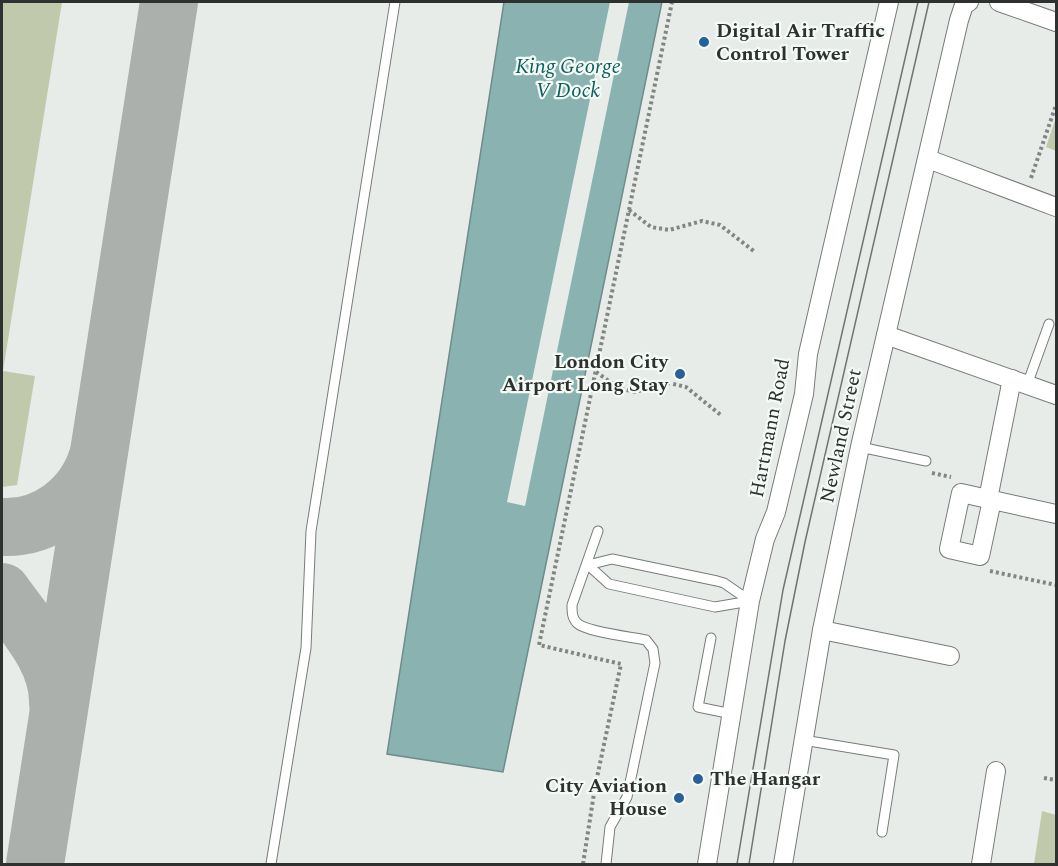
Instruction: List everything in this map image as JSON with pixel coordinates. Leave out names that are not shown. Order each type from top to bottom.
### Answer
[{"type":"street","name":"Hartmann Road","points":[[707,864],[750,601],[765,539],[776,512],[801,405],[808,354],[889,2]]},
{"type":"street","name":"Newland Street","points":[[783,864],[822,630],[860,447],[959,20],[964,5],[969,2]]},
{"type":"street","points":[[999,2],[1040,8],[1056,22]]},
{"type":"street","points":[[928,159],[1025,195],[1055,203]]},
{"type":"street","points":[[886,335],[1056,395]]},
{"type":"street","points":[[1019,382],[990,499],[980,556],[949,549],[961,493],[990,499],[1056,514]]},
{"type":"street","points":[[822,630],[950,656]]},
{"type":"street","points":[[981,864],[996,771]]},
{"type":"lane","points":[[271,864],[306,648],[311,531],[395,2]]},
{"type":"lane","points":[[1019,382],[1049,324]]},
{"type":"lane","points":[[860,447],[926,461]]},
{"type":"lane","points":[[598,531],[588,565],[572,605],[572,616],[578,624],[646,640],[653,649],[655,663],[627,797],[610,827],[606,864]]},
{"type":"lane","points":[[588,565],[612,559],[717,581],[724,583],[750,601]]},
{"type":"lane","points":[[588,565],[609,584],[715,607],[750,601]]},
{"type":"lane","points":[[711,638],[698,707],[732,714]]},
{"type":"lane","points":[[804,740],[894,754],[882,832]]},
{"type":"path","points":[[583,864],[595,787],[621,664],[539,645],[672,2]]},
{"type":"path","points":[[1025,195],[1056,105]]},
{"type":"path","points":[[629,210],[651,227],[669,230],[702,221],[720,225],[755,252]]},
{"type":"path","points":[[596,372],[619,388],[635,392],[669,383],[686,387],[722,416]]},
{"type":"path","points":[[980,556],[987,570],[1056,585]]},
{"type":"path","points":[[1044,778],[1056,780]]},
{"type":"green space","points":[[2,2],[62,2],[3,371],[35,376],[17,485],[2,487]]},
{"type":"green space","points":[[1056,117],[1056,151],[1046,147]]},
{"type":"green space","points":[[1042,811],[1056,815],[1056,864],[1034,864]]},
{"type":"water","name":"King George V Dock","points":[[504,2],[662,2],[503,772],[387,754]]},
{"type":"pier","points":[[610,2],[629,2],[525,506],[507,502]]},
{"type":"taxiway","points":[[35,864],[169,2]]},
{"type":"taxiway","points":[[2,527],[33,523],[61,509],[83,487],[97,459]]},
{"type":"taxiway","points":[[2,592],[47,658],[57,687],[58,703]]},
{"type":"tram line","points":[[737,864],[783,590],[918,2]]},
{"type":"tram line","points":[[749,864],[785,641],[805,542],[929,2]]},
{"type":"place","name":"Digital Air Traffic Control Tower","points":[[704,42]]},
{"type":"place","name":"London City Airport Long Stay","points":[[680,374]]},
{"type":"place","name":"The Hangar","points":[[698,779]]},
{"type":"place","name":"City Aviation House","points":[[679,798]]}]
